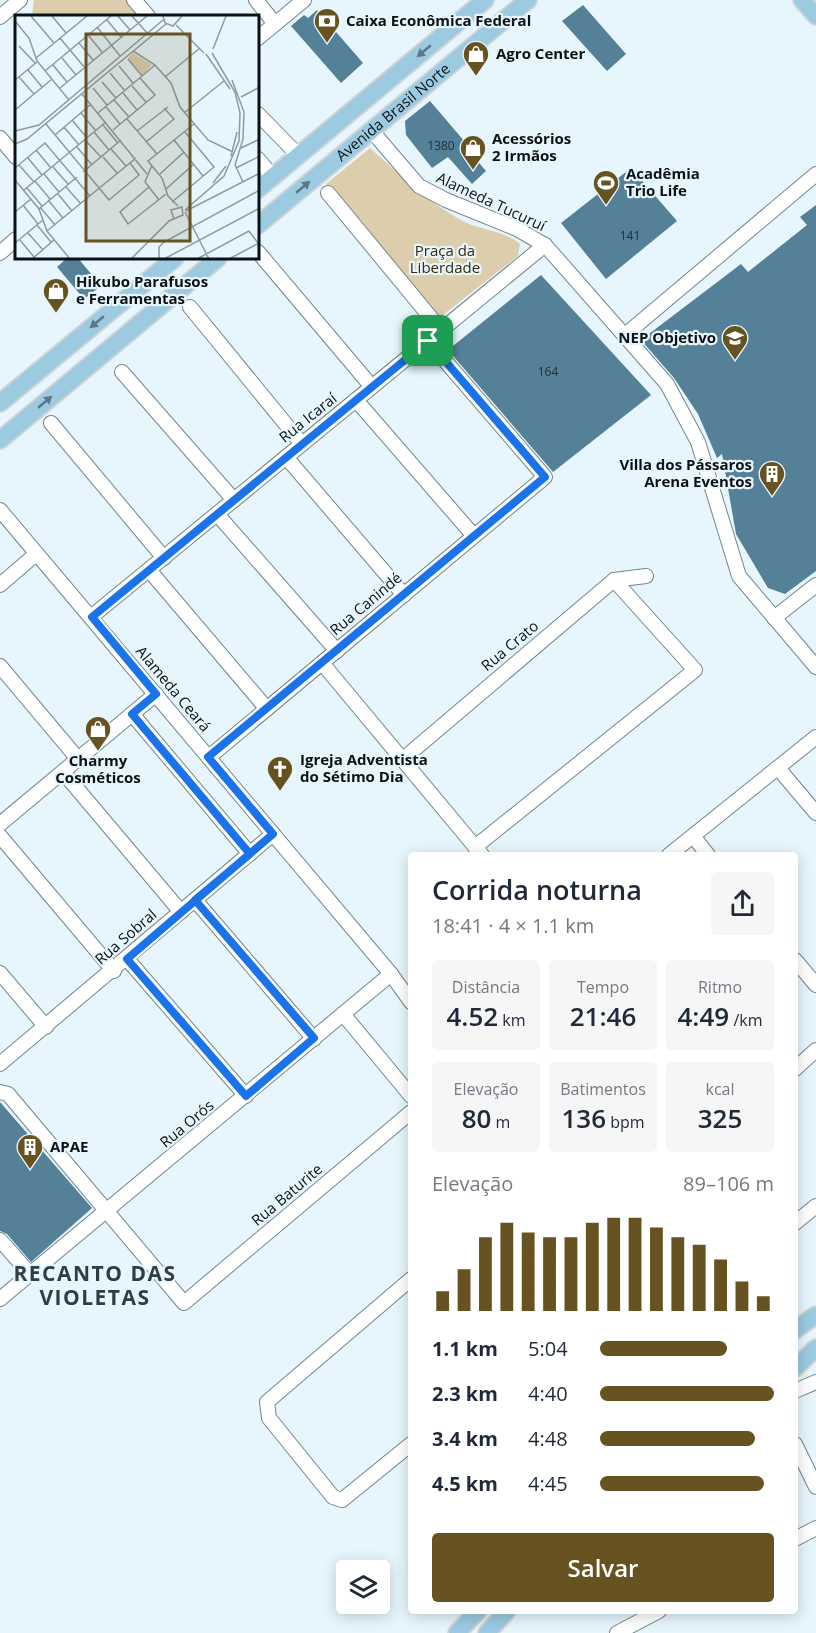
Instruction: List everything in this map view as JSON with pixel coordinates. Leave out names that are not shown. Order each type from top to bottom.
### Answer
[{"type":"main road","name":"Avenida Brasil Norte","points":[[260,187],[484,0]]},
{"type":"main road","name":"Avenida Brasil Norte","points":[[260,223],[528,0]]},
{"type":"main road","points":[[802,0],[816,16]]},
{"type":"main road","points":[[0,403],[173,260]]},
{"type":"main road","points":[[0,440],[216,260]]},
{"type":"main road","points":[[798,1328],[816,1315]]},
{"type":"main road","points":[[798,1365],[816,1348]]},
{"type":"main road","points":[[457,1633],[475,1614]]},
{"type":"main road","points":[[487,1633],[504,1614]]},
{"type":"street","points":[[134,0],[147,15]]},
{"type":"street","points":[[255,0],[275,24]]},
{"type":"street","points":[[260,36],[304,0]]},
{"type":"street","points":[[0,17],[18,8]]},
{"type":"street","points":[[260,116],[298,155]]},
{"type":"street","name":"Alameda Tucuruí","points":[[371,130],[419,186],[446,200],[517,229],[545,245],[667,384],[698,442],[739,576],[816,667]]},
{"type":"street","points":[[0,138],[15,156]]},
{"type":"street","points":[[260,161],[273,177]]},
{"type":"street","points":[[625,335],[816,174]]},
{"type":"street","points":[[328,193],[441,330]]},
{"type":"street","points":[[0,253],[15,240]]},
{"type":"street","name":"Rua Icaraí","points":[[92,617],[545,245]]},
{"type":"street","points":[[260,254],[372,387]]},
{"type":"street","points":[[190,307],[303,444]]},
{"type":"street","name":"Rua Canindé","points":[[208,757],[545,477],[428,341]]},
{"type":"street","points":[[122,372],[234,500]]},
{"type":"street","points":[[356,400],[474,536]]},
{"type":"street","points":[[51,423],[164,558]]},
{"type":"street","points":[[286,457],[404,595]]},
{"type":"street","name":"Alameda Ceará","points":[[0,510],[391,974],[408,998]]},
{"type":"street","points":[[217,514],[337,651]]},
{"type":"street","points":[[0,585],[36,554]]},
{"type":"street","points":[[149,570],[267,709]]},
{"type":"street","points":[[614,580],[645,576]]},
{"type":"street","points":[[322,663],[478,851],[695,670],[614,580]]},
{"type":"street","name":"Rua Crato","points":[[403,759],[614,580]]},
{"type":"street","points":[[774,618],[816,585]]},
{"type":"street","points":[[0,666],[78,759]]},
{"type":"street","points":[[3,816],[63,772],[156,694]]},
{"type":"street","points":[[132,714],[250,854]]},
{"type":"street","points":[[673,852],[816,737]]},
{"type":"street","points":[[778,768],[816,813]]},
{"type":"street","points":[[63,772],[181,912]]},
{"type":"street","name":"Rua Sobral","points":[[0,1064],[114,971],[273,834]]},
{"type":"street","points":[[0,836],[114,971]]},
{"type":"street","points":[[693,836],[706,852]]},
{"type":"street","points":[[195,900],[314,1038]]},
{"type":"street","points":[[127,959],[246,1096]]},
{"type":"street","points":[[798,964],[816,985]]},
{"type":"street","points":[[0,973],[46,1027]]},
{"type":"street","name":"Rua Orós","points":[[0,1299],[391,974]]},
{"type":"street","points":[[343,1014],[408,1092]]},
{"type":"street","points":[[798,1066],[816,1050]]},
{"type":"street","points":[[0,1092],[8,1094],[107,1212]]},
{"type":"street","name":"Rua Baturite","points":[[107,1212],[184,1302],[408,1115]]},
{"type":"street","points":[[798,1221],[816,1206]]},
{"type":"street","points":[[0,1240],[30,1274]]},
{"type":"street","points":[[408,1282],[267,1402],[270,1418],[333,1497],[342,1500],[408,1446]]},
{"type":"street","points":[[798,1389],[816,1382]]},
{"type":"street","points":[[799,1462],[816,1487]]},
{"type":"street","points":[[798,1537],[816,1528]]},
{"type":"street","points":[[617,1633],[653,1614]]},
{"type":"green space","points":[[34,0],[128,0],[141,15],[32,15]]},
{"type":"green space","name":"Praça da Liberdade","points":[[370,148],[414,187],[449,213],[468,224],[506,235],[520,244],[518,256],[439,318],[326,184]]},
{"type":"building","points":[[583,5],[626,54],[607,71],[562,21]]},
{"type":"building","name":"Caixa Econômica Federal","points":[[317,10],[363,63],[341,83],[291,26],[304,15],[308,18]]},
{"type":"building","points":[[430,101],[477,156],[475,158],[486,171],[472,184],[448,157],[432,168],[406,135],[405,121]]},
{"type":"building","points":[[631,168],[677,221],[606,279],[561,223]]},
{"type":"building","name":"NEP Objetivo","points":[[816,205],[816,571],[785,594],[768,588],[736,534],[722,454],[717,458],[698,414],[674,378],[641,340],[741,264],[748,272],[807,225],[800,217]]},
{"type":"building","points":[[65,260],[80,260],[101,286],[84,299],[57,267]]},
{"type":"building","points":[[541,275],[651,395],[553,472],[448,350]]},
{"type":"building","name":"APAE","points":[[0,1102],[92,1208],[31,1262],[7,1234],[0,1231]]},
{"type":"place","name":"Caixa Econômica Federal","points":[[327,44]]},
{"type":"place","name":"Agro Center","points":[[476,77]]},
{"type":"place","name":"Acessórios 2 Irmãos","points":[[473,171]]},
{"type":"place","name":"Acadêmia Trio Life","points":[[606,206]]},
{"type":"place","name":"Hikubo Parafusos e Ferramentas","points":[[56,314]]},
{"type":"place","name":"NEP Objetivo","points":[[735,361]]},
{"type":"place","name":"Villa dos Pássaros Arena Eventos","points":[[772,497]]},
{"type":"place","name":"Charmy Cosméticos","points":[[98,752]]},
{"type":"place","name":"Igreja Adventista do Sétimo Dia","points":[[280,792]]},
{"type":"place","name":"APAE","points":[[30,1170]]},
{"type":"district","name":"RECANTO DAS VIOLETAS","points":[[95,1286]]},
{"type":"route","points":[[428,341],[92,617],[156,694],[132,714],[250,854],[195,900],[314,1038],[246,1096],[127,959],[195,900],[273,834],[208,757],[545,477],[428,341]]}]
